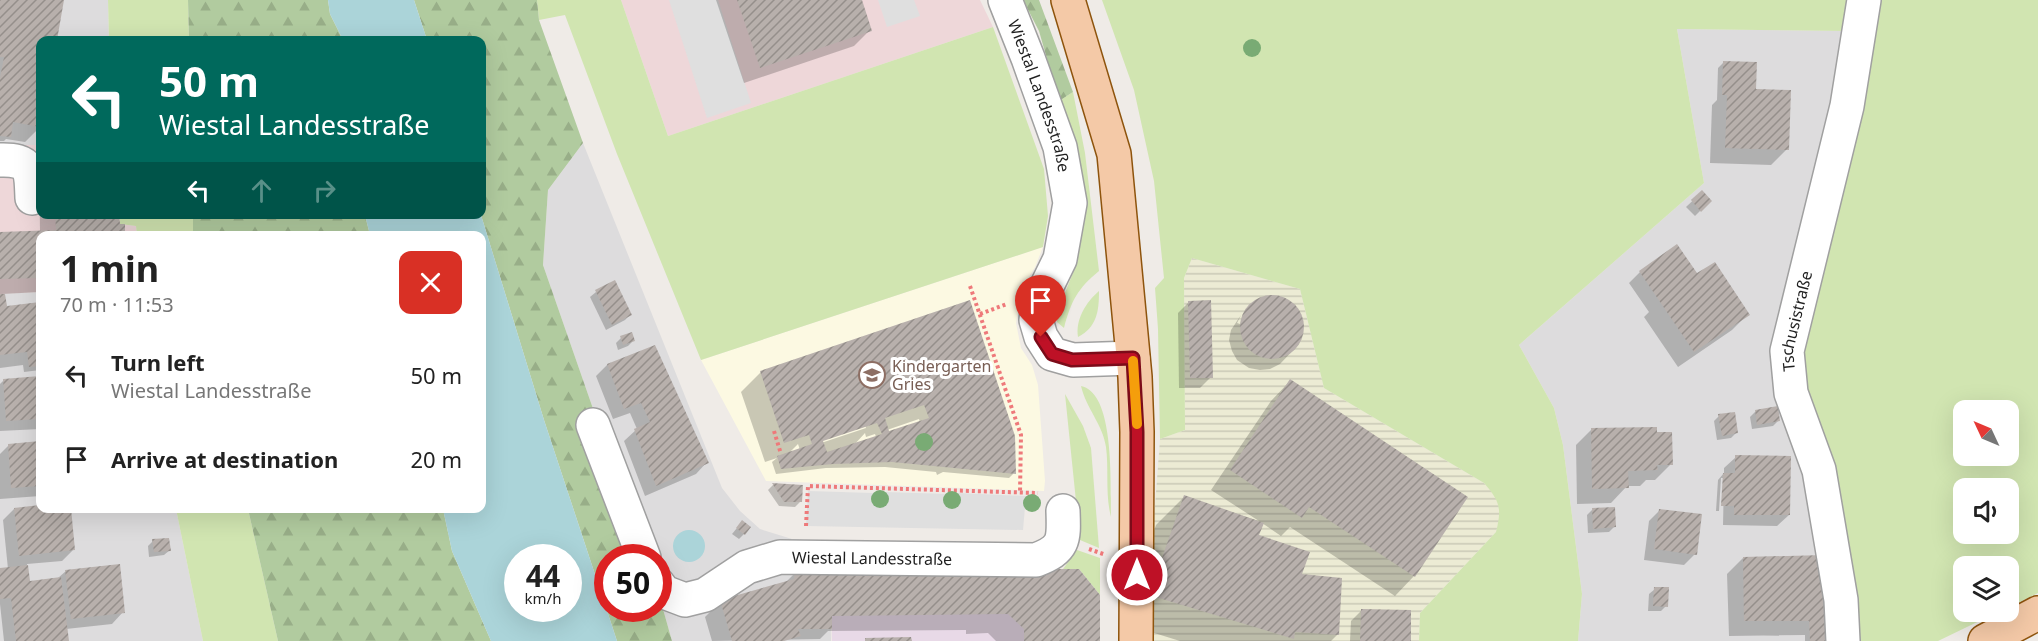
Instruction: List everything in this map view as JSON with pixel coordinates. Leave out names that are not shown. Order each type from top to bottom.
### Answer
[{"type":"main road","points":[[1068,0],[1114,154],[1133,358],[1137,432],[1136,641]]},
{"type":"main road","points":[[1985,641],[2038,613]]},
{"type":"main road","points":[[2026,641],[2038,637]]},
{"type":"street","name":"Wiestal Landesstraße","points":[[1005,0],[1060,147],[1070,203],[1060,259],[1038,304],[1036,320],[1038,328],[1052,354],[1072,360],[1133,358]]},
{"type":"street","name":"Tschusistraße","points":[[1844,641],[1841,600],[1819,470],[1791,393],[1786,351],[1847,106],[1864,0]]},
{"type":"street","points":[[0,160],[14,160],[24,164],[31,172],[32,198]]},
{"type":"street","points":[[593,425],[639,544]]},
{"type":"street","name":"Wiestal Landesstraße","points":[[672,595],[685,600],[705,595],[747,567],[780,557],[1036,560],[1052,554],[1064,537],[1051,502]]},
{"type":"path","points":[[970,286],[1021,435],[1020,493]]},
{"type":"path","points":[[774,431],[781,454]]},
{"type":"path","points":[[806,526],[808,486],[1020,493],[1051,502]]},
{"type":"shaded area","points":[[0,0],[108,0],[109,36],[36,36],[36,145],[0,145]]},
{"type":"shaded area","points":[[621,0],[980,0],[993,27],[668,136]]},
{"type":"shaded area","points":[[669,0],[718,0],[751,103],[707,118]]},
{"type":"shaded area","points":[[878,0],[914,0],[920,16],[887,27]]},
{"type":"shaded area","points":[[1677,29],[1848,31],[1794,422],[1839,641],[1578,641],[1582,594],[1563,445],[1554,408],[1519,345],[1704,183]]},
{"type":"shaded area","points":[[583,143],[722,488],[740,511],[760,529],[792,539],[829,542],[831,641],[672,641],[667,622],[672,622],[672,544],[640,544],[543,265],[548,190]]},
{"type":"shaded area","points":[[0,145],[36,145],[36,219],[119,219],[120,224],[136,226],[137,231],[36,231],[36,292],[0,294]]},
{"type":"shaded area","name":"Kindergarten Gries","points":[[1043,247],[1022,289],[1016,323],[1021,348],[1032,365],[1038,385],[1044,491],[766,481],[701,360]]},
{"type":"shaded area","points":[[36,292],[36,513],[177,513],[203,641],[0,641],[0,294]]},
{"type":"shaded area","points":[[808,491],[873,493],[874,505],[884,506],[884,492],[948,494],[949,506],[958,506],[958,493],[1026,496],[1023,530],[806,526]]},
{"type":"shaded area","points":[[830,569],[1079,569],[1100,595],[1100,641],[832,641]]},
{"type":"green space","points":[[108,0],[188,0],[189,36],[109,36]]},
{"type":"green space","points":[[188,0],[328,0],[330,14],[341,36],[189,36]]},
{"type":"green space","points":[[414,0],[537,0],[539,20],[583,143],[548,190],[543,265],[640,544],[594,544],[594,571],[544,420],[482,219],[486,219],[486,36],[426,36]]},
{"type":"green space","points":[[537,0],[621,0],[668,136],[993,27],[1044,169],[1048,216],[1043,247],[701,360],[617,154],[565,15],[539,20]]},
{"type":"green space","points":[[1023,0],[1039,0],[1073,92],[1059,101],[1039,31]]},
{"type":"green space","points":[[1102,0],[1853,0],[1848,31],[1677,29],[1704,183],[1519,345],[1554,408],[1563,445],[1582,594],[1578,641],[1419,641],[1420,613],[1496,532],[1499,511],[1496,500],[1484,483],[1324,388],[1300,289],[1192,258],[1184,278],[1185,430],[1160,439],[1155,288],[1164,278],[1154,181],[1134,90]]},
{"type":"green space","points":[[1875,0],[2038,0],[2038,593],[2019,602],[2019,556],[1953,556],[1953,622],[1977,622],[1938,641],[1856,641],[1798,358]]},
{"type":"green space","points":[[1073,92],[1085,153],[1099,271],[1076,296],[1064,328],[1057,322],[1058,310],[1077,263],[1084,204],[1059,101]]},
{"type":"green space","points":[[119,219],[193,219],[193,231],[137,231],[136,226],[120,224]]},
{"type":"green space","points":[[193,219],[366,219],[369,231],[193,231]]},
{"type":"green space","points":[[1192,258],[1300,289],[1324,388],[1484,483],[1496,496],[1501,514],[1496,532],[1420,613],[1419,641],[1145,641],[1160,439],[1185,430],[1184,278]]},
{"type":"green space","points":[[1099,291],[1096,318],[1078,337],[1078,324],[1082,312]]},
{"type":"green space","points":[[1081,386],[1092,392],[1100,405],[1106,423],[1109,444],[1111,517],[1106,447]]},
{"type":"green space","points":[[1065,394],[1083,426],[1091,448],[1099,548],[1080,540]]},
{"type":"green space","points":[[177,513],[249,513],[278,641],[203,641]]},
{"type":"green space","points":[[249,513],[444,513],[452,551],[491,641],[278,641]]},
{"type":"green space","points":[[1077,550],[1100,558],[1100,595],[1079,569],[1063,569]]},
{"type":"green space","points":[[611,622],[667,622],[672,641],[617,641]]},
{"type":"water","points":[[328,0],[414,0],[426,36],[341,36],[330,14]]},
{"type":"water","points":[[366,219],[482,219],[486,231],[369,231]]},
{"type":"water","points":[[486,231],[544,420],[594,571],[594,622],[611,622],[617,641],[491,641],[452,551],[444,513],[486,513]]},
{"type":"water","points":[[689,530],[700,535],[705,546],[700,557],[689,562],[678,557],[673,546],[678,535]]},
{"type":"building","points":[[0,0],[64,0],[58,36],[36,36],[36,126],[13,122],[11,137],[0,136],[0,78],[4,57],[0,57]]},
{"type":"building","points":[[737,0],[862,0],[872,31],[760,68]]},
{"type":"building","points":[[1723,61],[1757,62],[1756,89],[1791,90],[1789,150],[1725,148],[1727,95],[1722,95]]},
{"type":"building","points":[[1702,190],[1712,201],[1701,212],[1691,200]]},
{"type":"building","points":[[55,219],[120,219],[120,224],[125,224],[125,231],[36,231],[36,278],[0,279],[0,232],[56,230]]},
{"type":"building","points":[[1677,244],[1697,273],[1715,262],[1750,315],[1694,352],[1639,271]]},
{"type":"building","points":[[615,280],[632,315],[612,325],[595,290]]},
{"type":"building","points":[[0,294],[5,294],[7,306],[36,302],[36,366],[29,367],[27,352],[0,355]]},
{"type":"building","points":[[1266,295],[1278,295],[1295,304],[1302,315],[1304,327],[1302,339],[1295,350],[1278,359],[1266,359],[1254,354],[1245,345],[1240,333],[1240,321],[1245,309],[1254,300]]},
{"type":"building","points":[[970,300],[1015,436],[1016,474],[892,462],[781,469],[777,456],[812,444],[809,435],[784,443],[760,371]],"holes":[[[924,405],[929,418],[889,431],[885,418]],[[877,423],[882,434],[827,452],[823,441]],[[923,435],[928,436],[931,442],[926,448],[918,443]]]},
{"type":"building","points":[[1211,300],[1213,378],[1190,378],[1188,301]]},
{"type":"building","points":[[632,332],[635,341],[623,345],[620,336]]},
{"type":"building","points":[[655,345],[709,463],[656,486],[634,429],[650,422],[641,403],[624,409],[607,364]]},
{"type":"building","points":[[36,376],[36,419],[6,421],[3,379]]},
{"type":"building","points":[[1290,379],[1468,497],[1415,577],[1309,507],[1302,518],[1230,470]]},
{"type":"building","points":[[1778,406],[1780,421],[1757,425],[1755,410]]},
{"type":"building","points":[[1735,412],[1738,433],[1722,436],[1718,414]]},
{"type":"building","points":[[1657,427],[1657,432],[1672,432],[1673,465],[1657,465],[1658,470],[1628,471],[1629,488],[1592,489],[1591,428]]},
{"type":"building","points":[[36,441],[36,486],[11,488],[8,444]]},
{"type":"building","points":[[1735,455],[1791,456],[1790,515],[1734,515],[1734,506],[1721,506],[1723,473],[1735,473]]},
{"type":"building","points":[[772,483],[803,485],[802,502],[784,502]]},
{"type":"building","points":[[1184,495],[1264,523],[1259,535],[1310,552],[1302,574],[1342,578],[1339,635],[1295,632],[1294,639],[1149,595]]},
{"type":"building","points":[[36,505],[36,513],[71,513],[75,550],[19,556],[14,508]]},
{"type":"building","points":[[1615,507],[1616,527],[1593,529],[1592,508]]},
{"type":"building","points":[[1659,509],[1702,514],[1697,555],[1654,549]]},
{"type":"building","points":[[742,520],[751,527],[745,535],[736,528]]},
{"type":"building","points":[[169,538],[171,551],[154,552],[152,539]]},
{"type":"building","points":[[1825,555],[1839,641],[1810,641],[1809,621],[1744,621],[1743,557]]},
{"type":"building","points":[[120,564],[125,613],[71,619],[65,570]]},
{"type":"building","points":[[28,565],[30,581],[61,577],[69,641],[16,641],[11,598],[0,599],[0,568]]},
{"type":"building","points":[[1079,569],[1100,595],[1100,641],[1024,641],[1024,629],[1008,614],[832,616],[832,629],[798,629],[801,636],[784,641],[732,641],[720,600],[794,579],[795,571]]},
{"type":"building","points":[[1654,587],[1669,587],[1668,607],[1653,606]]},
{"type":"building","points":[[1361,609],[1411,610],[1411,641],[1360,641]]},
{"type":"building","points":[[911,637],[912,641],[865,641],[865,638]]},
{"type":"slow traffic","points":[[1133,361],[1137,424]]},
{"type":"place","name":"Kindergarten Gries","points":[[872,375]]},
{"type":"route","points":[[1041,337],[1052,354],[1072,360],[1133,358],[1137,432],[1137,575]]}]
